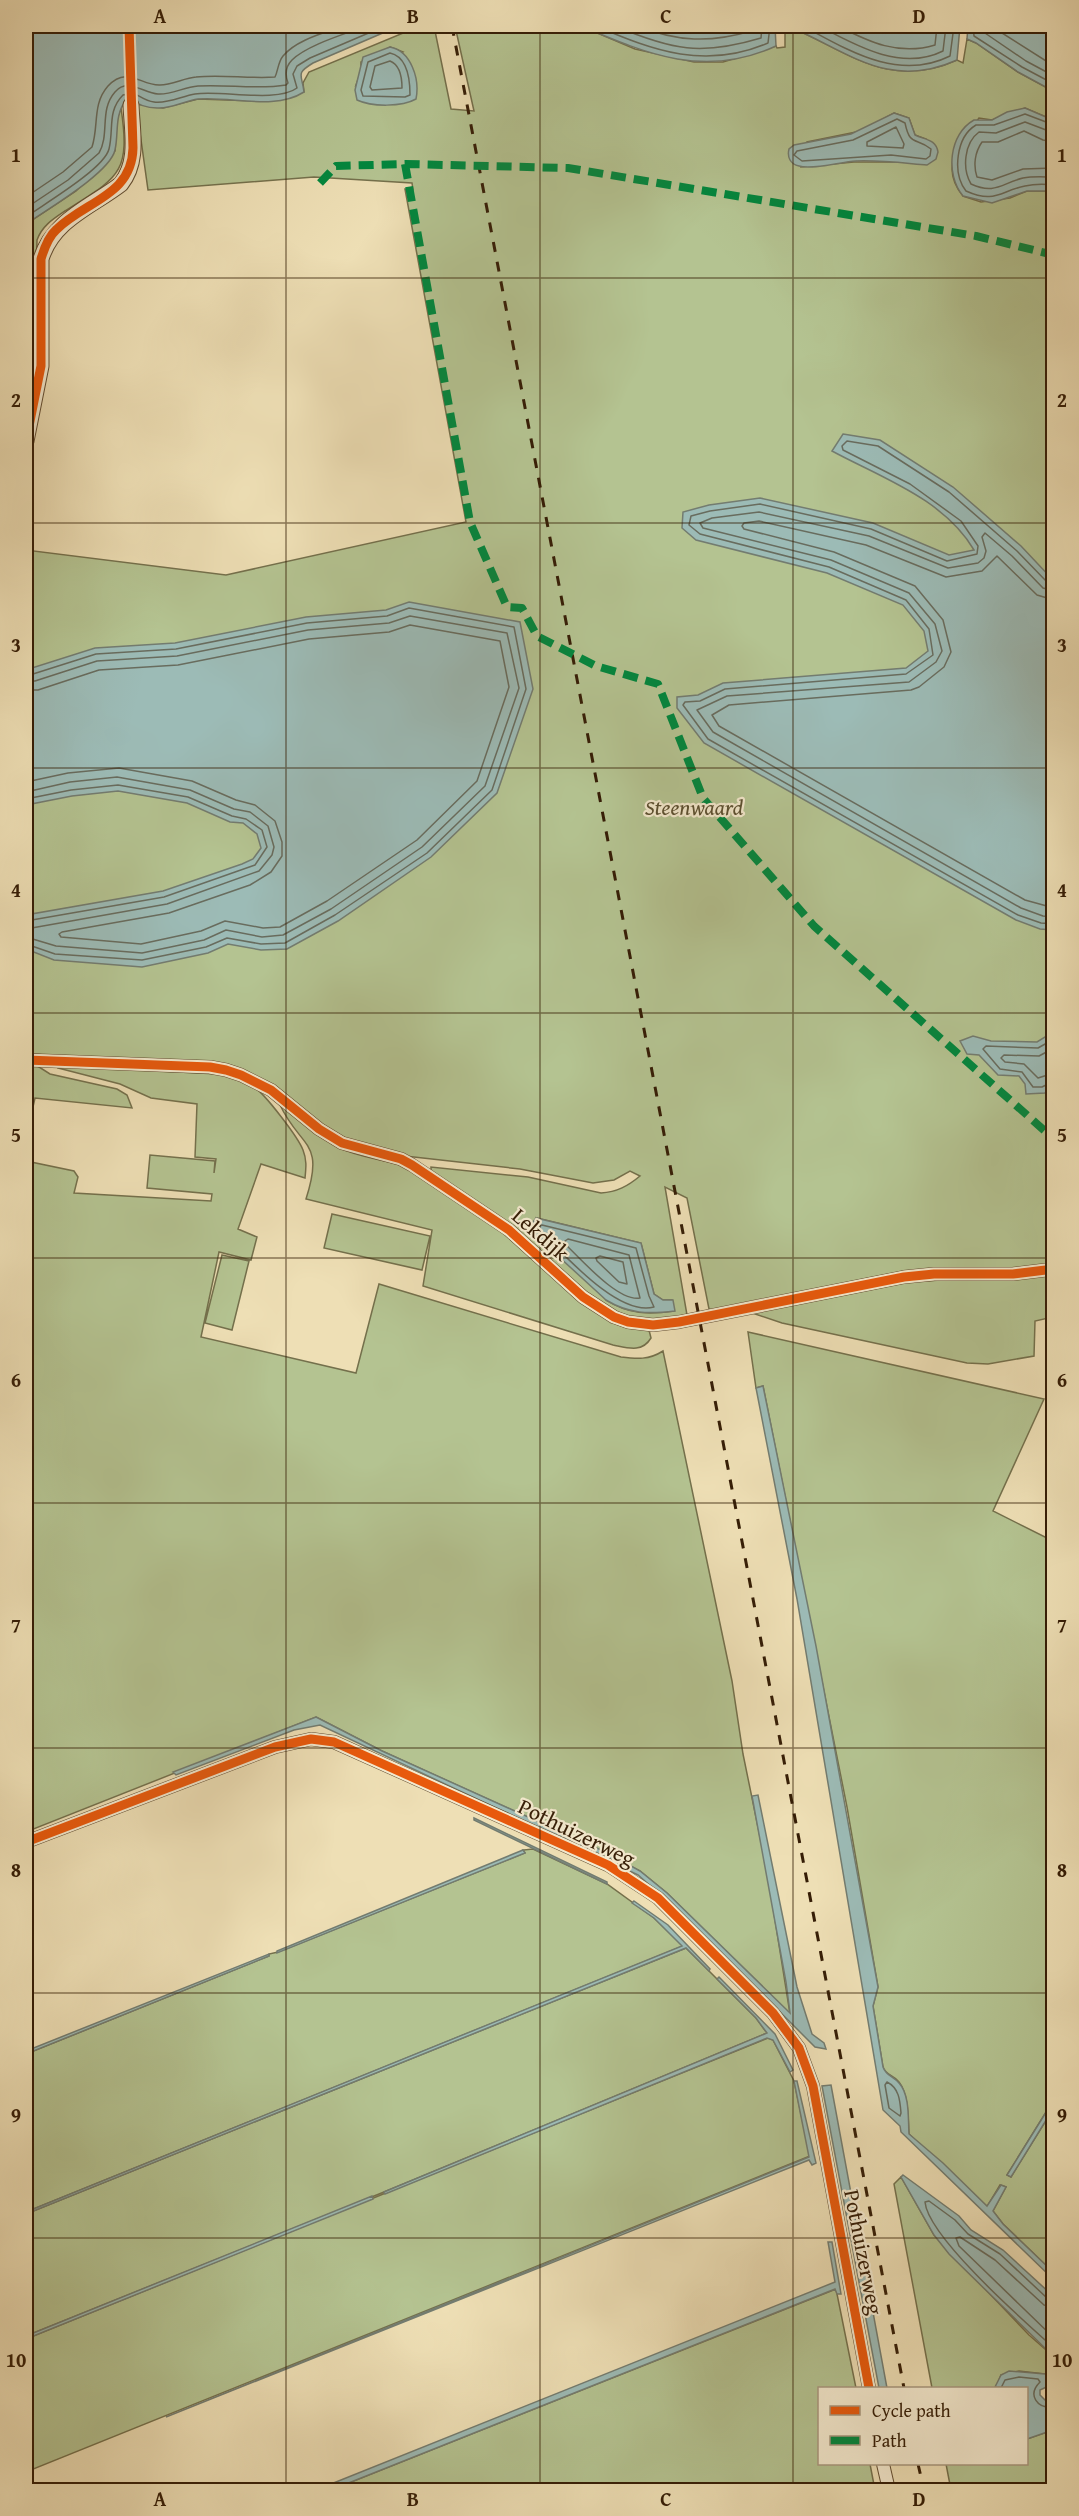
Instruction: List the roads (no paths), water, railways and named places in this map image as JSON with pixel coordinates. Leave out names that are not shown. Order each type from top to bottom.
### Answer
[{"type":"street","points":[[26,441],[41,366],[41,259],[54,231],[110,192],[127,176],[133,157],[130,105]]},
{"type":"street","name":"Lekdijk","points":[[26,1060],[210,1067],[241,1075],[270,1090],[319,1129],[342,1143],[401,1159],[412,1165],[509,1230],[591,1303],[614,1317],[641,1325],[679,1322],[904,1277],[934,1274],[1013,1274],[1053,1269]]},
{"type":"street","name":"Pothuizerweg","points":[[26,1842],[275,1747],[311,1739],[334,1742],[608,1865],[658,1898],[773,2013],[799,2048],[813,2086],[869,2387]]},
{"type":"street","points":[[884,2465],[889,2490]]},
{"type":"water","points":[[26,26],[399,26],[307,67],[301,75],[304,92],[292,98],[266,102],[198,99],[162,108],[147,107],[131,99],[126,100],[120,112],[115,150],[111,159],[90,180],[26,224]]},
{"type":"water","points":[[581,26],[775,26],[776,46],[750,56],[725,61],[701,62],[677,59],[629,46]]},
{"type":"water","points":[[788,26],[960,26],[957,60],[932,68],[910,71],[889,69],[850,56]]},
{"type":"water","points":[[968,26],[1053,26],[1053,91],[1018,72],[967,39]]},
{"type":"water","points":[[390,47],[409,60],[417,83],[416,99],[403,104],[387,105],[357,100],[355,90],[363,57]]},
{"type":"water","points":[[1025,108],[1053,120],[1053,191],[1027,191],[992,203],[963,196],[957,187],[952,166],[952,155],[959,135],[974,120],[992,120],[1007,112]]},
{"type":"water","points":[[894,113],[909,118],[915,135],[930,140],[935,145],[938,152],[936,159],[927,165],[865,161],[812,167],[796,165],[790,160],[789,149],[794,145],[851,134]]},
{"type":"water","points":[[843,434],[880,440],[953,487],[1021,546],[1053,580],[1053,930],[1040,929],[1016,920],[704,743],[677,708],[677,697],[698,695],[723,683],[906,668],[928,651],[924,631],[903,605],[827,573],[696,540],[682,528],[683,512],[709,505],[760,498],[873,523],[949,555],[974,550],[961,532],[929,503],[832,451]]},
{"type":"water","points":[[409,602],[520,622],[533,689],[497,793],[431,857],[338,921],[287,949],[261,950],[228,944],[208,953],[142,967],[54,960],[26,949],[26,915],[163,891],[242,864],[253,859],[261,848],[257,834],[243,823],[230,822],[187,803],[118,791],[72,796],[26,805],[26,667],[32,668],[95,648],[175,643],[306,617],[386,610]]},
{"type":"water","points":[[1053,1032],[1053,1084],[1045,1093],[1026,1094],[1025,1084],[1019,1076],[998,1075],[979,1055],[967,1054],[960,1041],[973,1036],[991,1041],[1037,1042]]},
{"type":"water","points":[[536,1218],[641,1243],[654,1294],[663,1300],[673,1300],[675,1311],[639,1312],[614,1305],[606,1300],[534,1234],[529,1227]]},
{"type":"water","points":[[763,1386],[816,1646],[878,1987],[873,2006],[883,2067],[903,2088],[908,2107],[909,2134],[987,2206],[1001,2185],[1006,2187],[993,2211],[1003,2224],[1053,2272],[1053,2279],[901,2132],[900,2126],[883,2110],[797,1599],[756,1388]]},
{"type":"water","points":[[316,1717],[382,1751],[610,1854],[640,1871],[667,1893],[790,2013],[752,1796],[758,1795],[797,1987],[812,2034],[824,2043],[826,2049],[815,2047],[682,1914],[638,1875],[320,1725],[294,1730],[176,1775],[173,1772]]},
{"type":"water","points":[[474,1818],[607,1882],[607,1884],[474,1820]]},
{"type":"water","points":[[523,1850],[525,1853],[277,1953],[277,1951]]},
{"type":"water","points":[[634,1901],[668,1925],[710,1969],[709,1971],[686,1948],[26,2214],[26,2212],[682,1946],[654,1918],[632,1903]]},
{"type":"water","points":[[269,1954],[269,1956],[26,2054],[26,2051]]},
{"type":"water","points":[[719,1977],[775,2034],[793,2070],[790,2072],[773,2040],[767,2038],[385,2194],[384,2192],[767,2033],[756,2018],[717,1979]]},
{"type":"water","points":[[794,2081],[797,2081],[816,2163],[812,2165],[809,2160],[166,2417],[809,2157]]},
{"type":"water","points":[[831,2085],[887,2387],[879,2387],[822,2086]]},
{"type":"water","points":[[1053,2101],[1053,2109],[1011,2177],[1007,2175]]},
{"type":"water","points":[[903,2175],[959,2216],[971,2230],[1003,2250],[1053,2296],[1053,2356],[949,2254],[934,2235],[901,2177]]},
{"type":"water","points":[[372,2196],[373,2199],[26,2339],[26,2336]]},
{"type":"water","points":[[828,2242],[832,2242],[841,2294],[837,2294],[835,2289],[331,2490],[316,2490],[835,2282]]},
{"type":"water","points":[[1009,2371],[1045,2374],[1053,2371],[1053,2384],[1040,2390],[1040,2395],[1047,2402],[1053,2401],[1053,2430],[1028,2439],[1028,2387],[995,2387],[1001,2375]]},
{"type":"railway","points":[[452,26],[904,2387]]},
{"type":"railway","points":[[918,2465],[924,2490]]},
{"type":"park label","name":"Steenwaard","points":[[694,807]]}]
